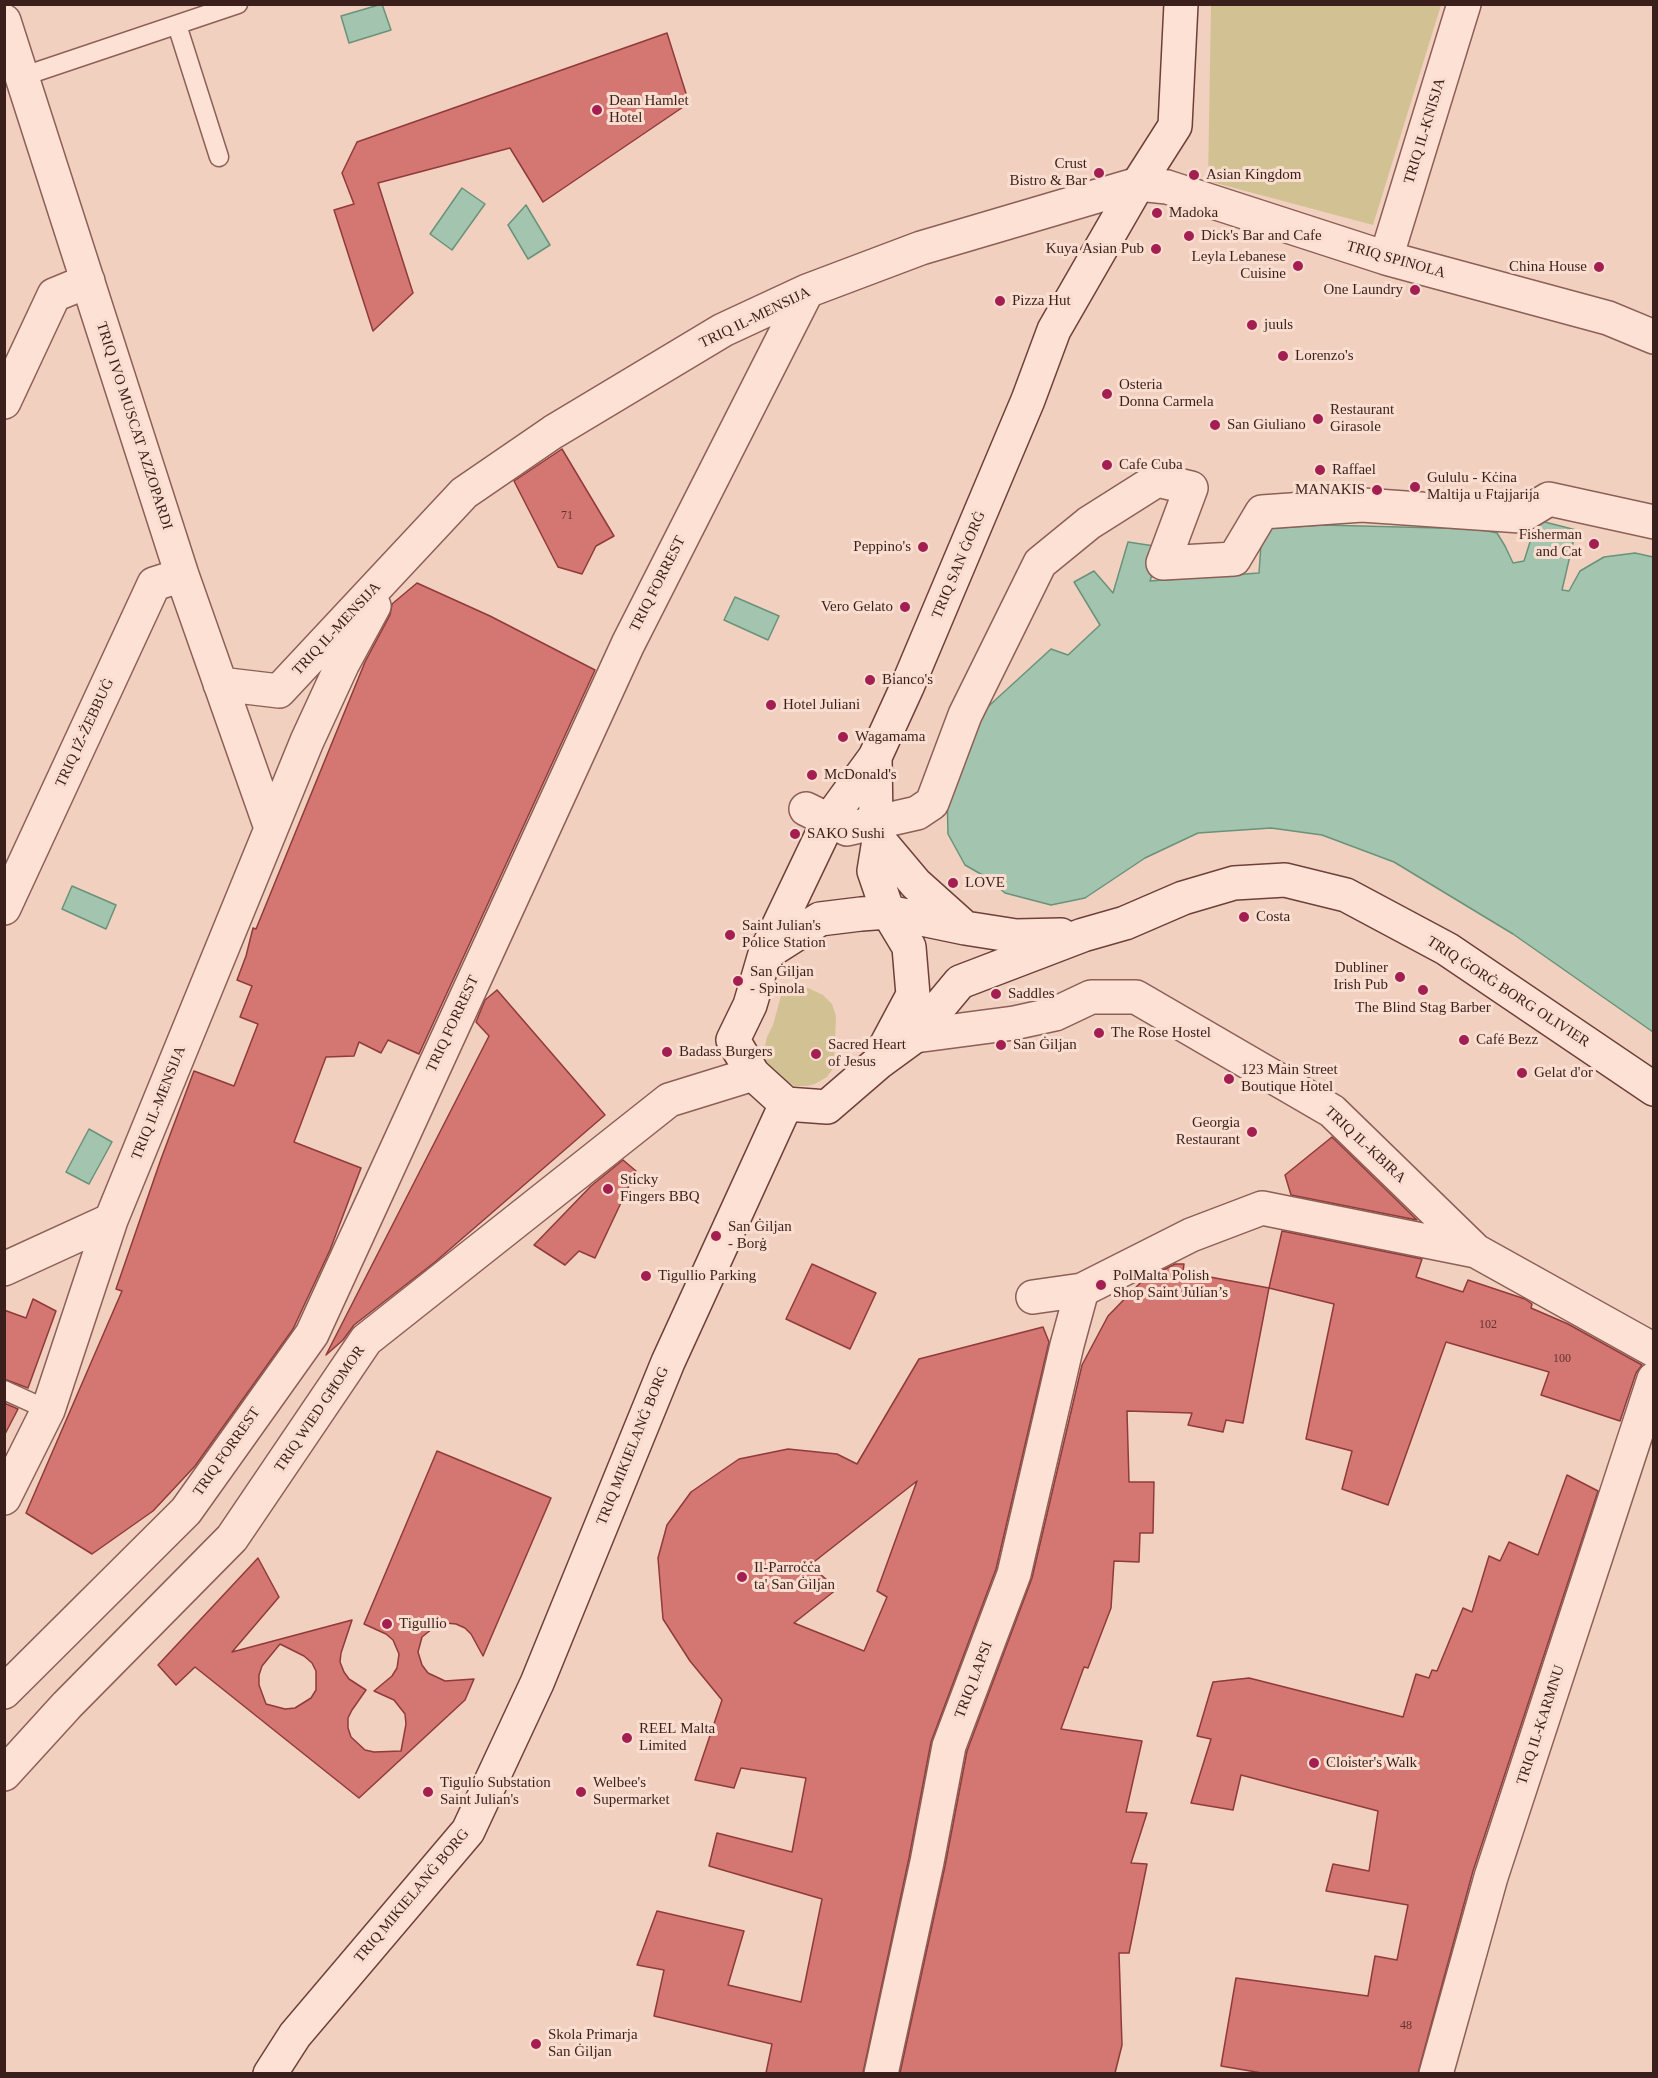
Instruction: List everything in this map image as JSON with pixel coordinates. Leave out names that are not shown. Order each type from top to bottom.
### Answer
[{"type":"street","name":"TRIQ SAN ĠORĠ","points":[[786,1104],[753,1074],[733,1040],[750,1005],[765,954],[818,814],[875,757],[1019,423],[1054,330],[1138,184],[1175,126],[1181,4]]},
{"type":"street","name":"TRIQ IL-KNISJA","points":[[1386,258],[1464,4]]},
{"type":"street","name":"TRIQ IVO MUSCAT AZZOPARDI","points":[[4,21],[24,76],[182,576],[271,828]]},
{"type":"street","name":"TRIQ SPINOLA","points":[[1138,184],[1167,187],[1386,258],[1608,318],[1653,337]]},
{"type":"street","name":"TRIQ IL-MENSIJA","points":[[279,691],[464,493],[553,432],[723,330],[807,291],[921,248],[1138,184]]},
{"type":"street","points":[[4,402],[54,295],[88,281]]},
{"type":"street","name":"TRIQ FORREST","points":[[4,1692],[186,1511],[312,1334],[628,644],[807,291]]},
{"type":"street","points":[[818,814],[847,829],[878,831],[917,813],[932,803],[965,715],[1040,563],[1089,523],[1157,480],[1191,488],[1163,563],[1233,559],[1262,512],[1362,505],[1521,516],[1549,499],[1653,522]]},
{"type":"street","name":"TRIQ IL-MENSIJA","points":[[4,1498],[48,1410],[111,1220],[271,828],[342,665],[394,568]]},
{"type":"street","name":"TRIQ IŻ-ŻEBBUĠ","points":[[4,908],[154,584],[182,576]]},
{"type":"street","name":"TRIQ IL-MENSIJA","points":[[220,684],[279,691],[321,711]]},
{"type":"street","points":[[875,757],[878,831],[874,871],[888,912],[909,947],[913,995],[878,1063]]},
{"type":"street","points":[[878,831],[916,884],[965,928]]},
{"type":"street","name":"TRIQ ĠORĠ BORG OLIVIER","points":[[1083,935],[1125,923],[1184,898],[1234,883],[1285,880],[1346,895],[1447,949],[1653,1089]]},
{"type":"street","points":[[765,954],[820,919],[888,912],[1016,936],[1083,935]]},
{"type":"street","points":[[786,1104],[827,1107],[878,1063],[915,1036],[960,982],[1083,935]]},
{"type":"street","name":"TRIQ IL-KBIRA","points":[[915,1036],[1014,1023],[1055,1014],[1091,996],[1136,996],[1332,1111],[1476,1251],[1653,1350]]},
{"type":"street","name":"TRIQ WIED GĦOMOR","points":[[4,1774],[67,1705],[232,1538],[366,1340],[669,1100],[753,1074]]},
{"type":"street","name":"TRIQ MIKIELANĠ BORG","points":[[270,2073],[295,2035],[468,1831],[537,1683],[668,1362],[786,1104]]},
{"type":"street","points":[[1033,1297],[1082,1290],[1191,1235],[1262,1208],[1476,1251]]},
{"type":"street","points":[[4,1269],[111,1220]]},
{"type":"street","name":"TRIQ LAPSI","points":[[881,2073],[949,1746],[1014,1574],[1082,1290]]},
{"type":"street","points":[[312,1334],[366,1340]]},
{"type":"street","name":"TRIQ IL-KARMNU","points":[[1436,2073],[1491,1877],[1653,1379]]},
{"type":"lane","points":[[24,76],[238,4]]},
{"type":"lane","points":[[177,25],[219,157]]},
{"type":"lane","points":[[4,1390],[48,1410]]},
{"type":"shaded area","points":[[382,4],[391,30],[349,43],[341,16]]},
{"type":"shaded area","points":[[1211,5],[1441,5],[1373,225],[1208,181]]},
{"type":"shaded area","points":[[462,188],[485,204],[452,250],[430,234]]},
{"type":"shaded area","points":[[526,205],[550,245],[528,259],[508,225]]},
{"type":"shaded area","points":[[1537,520],[1576,530],[1562,590],[1569,591],[1580,571],[1604,557],[1635,553],[1653,557],[1653,1032],[1513,934],[1394,862],[1322,835],[1271,828],[1198,833],[1145,858],[1085,898],[1051,905],[1005,893],[986,877],[965,865],[948,834],[947,792],[980,714],[1051,649],[1068,655],[1100,625],[1074,582],[1094,571],[1113,593],[1128,542],[1161,547],[1150,581],[1259,573],[1262,529],[1322,525],[1478,529],[1497,533],[1513,563],[1524,561]]},
{"type":"shaded area","points":[[735,597],[779,616],[768,640],[724,620]]},
{"type":"shaded area","points":[[72,886],[116,905],[106,929],[62,909]]},
{"type":"shaded area","points":[[795,988],[808,988],[823,995],[832,1004],[836,1016],[834,1067],[827,1077],[807,1086],[795,1086],[782,1081],[773,1073],[764,1050],[782,992]]},
{"type":"shaded area","points":[[89,1129],[112,1142],[89,1184],[66,1172]]},
{"type":"building","points":[[667,33],[689,103],[543,202],[510,148],[378,183],[413,293],[373,331],[334,210],[354,204],[342,173],[357,142]]},
{"type":"building","points":[[562,449],[614,536],[596,546],[582,574],[558,567],[514,481]]},
{"type":"building","points":[[417,583],[490,616],[595,670],[419,1054],[388,1040],[381,1053],[359,1042],[354,1056],[326,1057],[294,1142],[361,1168],[330,1250],[293,1329],[195,1466],[153,1511],[92,1554],[26,1513],[122,1291],[116,1289],[194,1071],[234,1086],[258,1024],[240,1017],[252,986],[237,980],[253,928],[256,929],[365,662],[390,615],[392,604]]},
{"type":"building","points":[[497,990],[605,1115],[435,1262],[354,1325],[343,1340],[326,1355],[489,1036],[476,1022],[485,1000]]},
{"type":"building","points":[[1332,1137],[1417,1220],[1291,1195],[1285,1175]]},
{"type":"building","points":[[623,1160],[636,1171],[595,1258],[579,1251],[565,1265],[534,1245],[591,1186]]},
{"type":"building","points":[[1282,1231],[1422,1259],[1416,1277],[1463,1292],[1468,1280],[1525,1299],[1532,1304],[1531,1308],[1568,1324],[1642,1365],[1636,1373],[1620,1421],[1541,1395],[1549,1372],[1446,1342],[1388,1505],[1342,1489],[1352,1451],[1306,1439],[1334,1304],[1269,1288]]},
{"type":"building","points":[[812,1264],[876,1293],[850,1349],[786,1319]]},
{"type":"building","points":[[1175,1264],[1184,1264],[1183,1272],[1269,1288],[1243,1423],[1226,1420],[1223,1432],[1188,1425],[1192,1413],[1127,1411],[1129,1482],[1154,1482],[1153,1533],[1140,1533],[1139,1562],[1114,1561],[1111,1608],[1088,1668],[1084,1667],[1061,1729],[1142,1741],[1126,1812],[1147,1813],[1131,1863],[1147,1864],[1129,1953],[1119,1953],[1122,2045],[1115,2073],[900,2073],[945,1866],[967,1751],[1032,1578],[1082,1365],[1108,1316],[1143,1280]]},
{"type":"building","points":[[33,1299],[56,1311],[28,1388],[4,1379],[4,1310],[26,1318]]},
{"type":"building","points":[[1043,1327],[1049,1342],[996,1569],[931,1742],[863,2073],[766,2073],[772,2044],[654,2016],[664,1970],[637,1965],[657,1911],[744,1931],[728,1985],[801,2002],[822,1899],[709,1866],[717,1833],[792,1852],[806,1778],[741,1768],[734,1788],[695,1780],[722,1700],[690,1661],[663,1619],[658,1558],[667,1525],[691,1492],[739,1459],[788,1449],[837,1454],[857,1464],[919,1359]],"holes":[[[917,1481],[877,1591],[887,1597],[864,1651],[794,1623],[837,1589],[810,1565]]]},
{"type":"building","points":[[4,1403],[18,1409],[4,1436]]},
{"type":"building","name":"Tigullio","points":[[437,1451],[551,1498],[483,1656],[471,1634],[456,1624],[437,1625],[422,1637],[418,1652],[422,1665],[428,1673],[445,1681],[474,1679],[465,1700],[359,1798],[195,1667],[176,1685],[158,1665],[258,1558],[279,1597],[232,1652],[352,1620],[340,1662],[349,1679],[366,1690],[348,1718],[351,1737],[365,1750],[401,1751],[406,1724],[405,1714],[394,1700],[374,1691],[392,1676],[397,1668],[399,1654],[393,1640],[386,1634],[364,1624]],"holes":[[[280,1644],[304,1656],[312,1663],[316,1671],[316,1690],[311,1698],[295,1708],[285,1709],[266,1704],[259,1685],[262,1666]]]},
{"type":"building","points":[[1567,1475],[1598,1491],[1473,1871],[1418,2073],[1262,2073],[1221,2066],[1236,1978],[1368,1996],[1375,1956],[1397,1960],[1408,1905],[1326,1891],[1333,1864],[1369,1871],[1378,1811],[1241,1775],[1233,1810],[1191,1803],[1211,1739],[1197,1736],[1213,1682],[1249,1678],[1403,1717],[1416,1674],[1429,1678],[1432,1670],[1437,1671],[1463,1608],[1472,1612],[1489,1556],[1500,1561],[1509,1542],[1538,1555]]},
{"type":"place","name":"Dean Hamlet Hotel","points":[[597,110]]},
{"type":"place","name":"Crust Bistro & Bar","points":[[1099,173]]},
{"type":"place","name":"Asian Kingdom","points":[[1194,175]]},
{"type":"place","name":"Madoka","points":[[1157,213]]},
{"type":"place","name":"Dick's Bar and Cafe","points":[[1189,236]]},
{"type":"place","name":"Kuya Asian Pub","points":[[1156,249]]},
{"type":"place","name":"Leyla Lebanese Cuisine","points":[[1298,266]]},
{"type":"place","name":"China House","points":[[1599,267]]},
{"type":"place","name":"One Laundry","points":[[1415,290]]},
{"type":"place","name":"Pizza Hut","points":[[1000,301]]},
{"type":"place","name":"juuls","points":[[1252,325]]},
{"type":"place","name":"Lorenzo's","points":[[1283,356]]},
{"type":"place","name":"Osteria Donna Carmela","points":[[1107,394]]},
{"type":"place","name":"Restaurant Girasole","points":[[1318,419]]},
{"type":"place","name":"San Giuliano","points":[[1215,425]]},
{"type":"place","name":"Cafe Cuba","points":[[1107,465]]},
{"type":"place","name":"Raffael","points":[[1320,470]]},
{"type":"place","name":"Gululu - Kċina Maltija u Ftajjarija","points":[[1415,487]]},
{"type":"place","name":"MANAKIS","points":[[1377,490]]},
{"type":"place","name":"Fisherman and Cat","points":[[1594,544]]},
{"type":"place","name":"Peppino's","points":[[923,547]]},
{"type":"place","name":"Vero Gelato","points":[[905,607]]},
{"type":"place","name":"Bianco's","points":[[870,680]]},
{"type":"place","name":"Hotel Juliani","points":[[771,705]]},
{"type":"place","name":"Wagamama","points":[[843,737]]},
{"type":"place","name":"McDonald's","points":[[812,775]]},
{"type":"place","name":"SAKO Sushi","points":[[795,834]]},
{"type":"place","name":"LOVE","points":[[953,883]]},
{"type":"place","name":"Costa","points":[[1244,917]]},
{"type":"place","name":"Saint Julian's Police Station","points":[[730,935]]},
{"type":"place","name":"Dubliner Irish Pub","points":[[1400,977]]},
{"type":"place","name":"San Ġiljan - Spinola","points":[[738,981]]},
{"type":"place","name":"The Blind Stag Barber","points":[[1423,990]]},
{"type":"place","name":"Saddles","points":[[996,994]]},
{"type":"place","name":"The Rose Hostel","points":[[1099,1033]]},
{"type":"place","name":"Café Bezz","points":[[1464,1040]]},
{"type":"place","name":"San Ġiljan","points":[[1001,1045]]},
{"type":"place","name":"Badass Burgers","points":[[667,1052]]},
{"type":"place","name":"Sacred Heart of Jesus","points":[[816,1054]]},
{"type":"place","name":"Gelat d'or","points":[[1522,1073]]},
{"type":"place","name":"123 Main Street Boutique Hotel","points":[[1229,1079]]},
{"type":"place","name":"Georgia Restaurant","points":[[1252,1132]]},
{"type":"place","name":"Sticky Fingers BBQ","points":[[608,1189]]},
{"type":"place","name":"San Ġiljan - Borġ","points":[[716,1236]]},
{"type":"place","name":"Tigullio Parking","points":[[646,1276]]},
{"type":"place","name":"PolMalta Polish Shop Saint Julian’s","points":[[1101,1285]]},
{"type":"place","name":"Il-Parroċċa ta' San Ġiljan","points":[[742,1577]]},
{"type":"place","name":"Tigullio","points":[[387,1624]]},
{"type":"place","name":"REEL Malta Limited","points":[[627,1738]]},
{"type":"place","name":"Cloister's Walk","points":[[1314,1763]]},
{"type":"place","name":"Tigulio Substation Saint Julian's","points":[[428,1792]]},
{"type":"place","name":"Welbee's Supermarket","points":[[581,1792]]},
{"type":"place","name":"Skola Primarja San Ġiljan","points":[[536,2044]]}]
